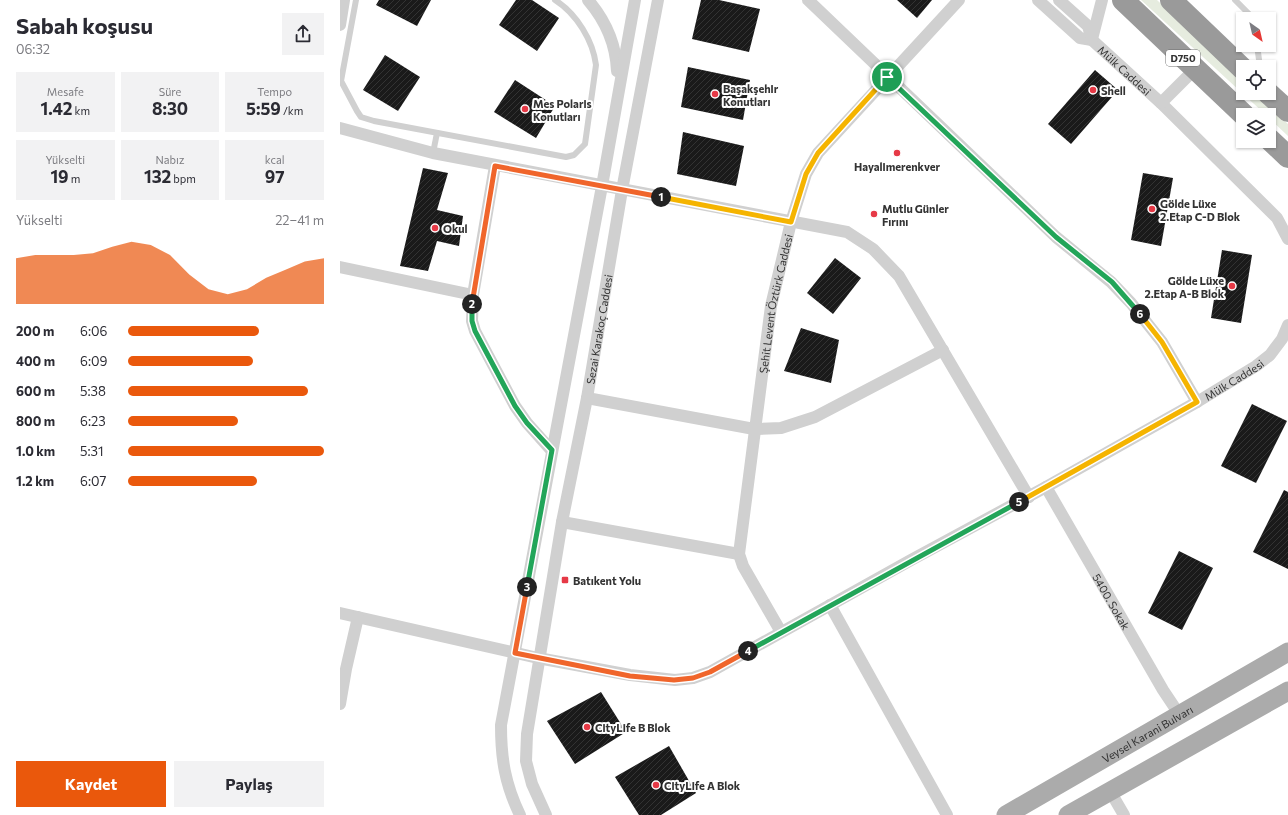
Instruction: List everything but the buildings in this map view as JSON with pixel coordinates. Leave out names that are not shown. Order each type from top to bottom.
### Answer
[{"type":"highway","name":"D750","points":[[1123,0],[1237,108]]},
{"type":"highway","name":"D750","points":[[1171,0],[1236,62]]},
{"type":"highway","points":[[1276,100],[1288,111]]},
{"type":"highway","points":[[1276,146],[1288,157]]},
{"type":"main road","name":"Veysel Karani Bulvarı","points":[[1006,815],[1288,652]]},
{"type":"main road","points":[[1068,815],[1288,690]]},
{"type":"street","points":[[340,25],[344,0]]},
{"type":"street","points":[[588,0],[600,13],[611,36],[616,58],[618,92]]},
{"type":"street","points":[[520,815],[511,796],[501,757],[501,725],[602,186],[635,0]]},
{"type":"street","name":"Sezai Karakoç Caddesi","points":[[546,815],[532,784],[526,761],[527,734],[538,658],[562,522],[587,398],[622,190],[658,0]]},
{"type":"street","points":[[808,0],[1056,237],[1112,282],[1162,342],[1197,402]]},
{"type":"street","name":"Şehit Levent Öztürk Caddesi","points":[[782,632],[743,566],[739,554],[770,306],[791,222],[806,174],[818,153],[960,0]]},
{"type":"street","name":"Mülk Caddesi","points":[[1038,0],[1080,38],[1092,40]]},
{"type":"street","name":"Mülk Caddesi","points":[[1059,0],[1088,26],[1092,40],[1161,103],[1277,218],[1288,239]]},
{"type":"street","points":[[1092,40],[1102,0]]},
{"type":"street","points":[[1161,103],[1195,69]]},
{"type":"street","points":[[340,128],[433,153],[495,166],[846,232],[873,249],[899,276],[1029,497]]},
{"type":"street","points":[[495,166],[473,295],[472,321],[475,331],[515,406],[527,423],[552,450]]},
{"type":"street","points":[[340,267],[473,295]]},
{"type":"street","name":"Mülk Caddesi","points":[[340,613],[538,658],[660,680],[693,678],[710,672],[1029,497],[1197,402],[1256,366],[1270,355],[1282,339],[1288,325]]},
{"type":"street","points":[[587,398],[754,429],[781,428],[815,417],[943,350]]},
{"type":"street","name":"5400. Sokak","points":[[1046,487],[1179,714]]},
{"type":"street","points":[[562,522],[739,554]]},
{"type":"street","points":[[830,605],[947,815]]},
{"type":"street","points":[[340,704],[346,669],[358,617]]},
{"type":"street","points":[[1110,791],[1124,815]]},
{"type":"lane","points":[[356,0],[341,81],[361,116],[374,121],[566,157],[574,155],[585,144],[595,87],[596,65],[595,53],[589,38],[574,18],[556,0]]},
{"type":"lane","points":[[1235,0],[1247,12]]},
{"type":"lane","points":[[433,153],[437,133]]},
{"type":"shaded area","points":[[1141,0],[1157,0],[1236,75],[1236,87]]},
{"type":"shaded area","points":[[1250,100],[1262,100],[1271,108],[1258,108]]},
{"type":"shaded area","points":[[1276,113],[1288,124],[1288,136],[1276,125]]},
{"type":"place","name":"Shell","points":[[1093,90]]},
{"type":"place","name":"Başakşehir Konutları","points":[[715,94]]},
{"type":"place","name":"Mes Polaris Konutları","points":[[525,109]]},
{"type":"place","name":"Hayalimerenkver","points":[[897,153]]},
{"type":"place","name":"Gölde Lüxe 2.Etap C-D Blok","points":[[1152,209]]},
{"type":"place","name":"Mutlu Günler Fırını","points":[[874,214]]},
{"type":"place","name":"Okul","points":[[435,228]]},
{"type":"place","name":"Gölde Lüxe 2.Etap A-B Blok","points":[[1232,286]]},
{"type":"place","name":"Batıkent Yolu","points":[[565,580]]},
{"type":"place","name":"CityLife B Blok","points":[[587,727]]},
{"type":"place","name":"CityLife A Blok","points":[[656,785]]},
{"type":"route","points":[[887,77],[1056,237],[1112,282],[1162,342],[1197,402],[710,672],[693,678],[660,680],[630,676],[515,653],[552,450],[527,423],[515,406],[475,331],[472,321],[473,295],[495,166],[791,222],[806,174],[818,153],[887,77]]}]
